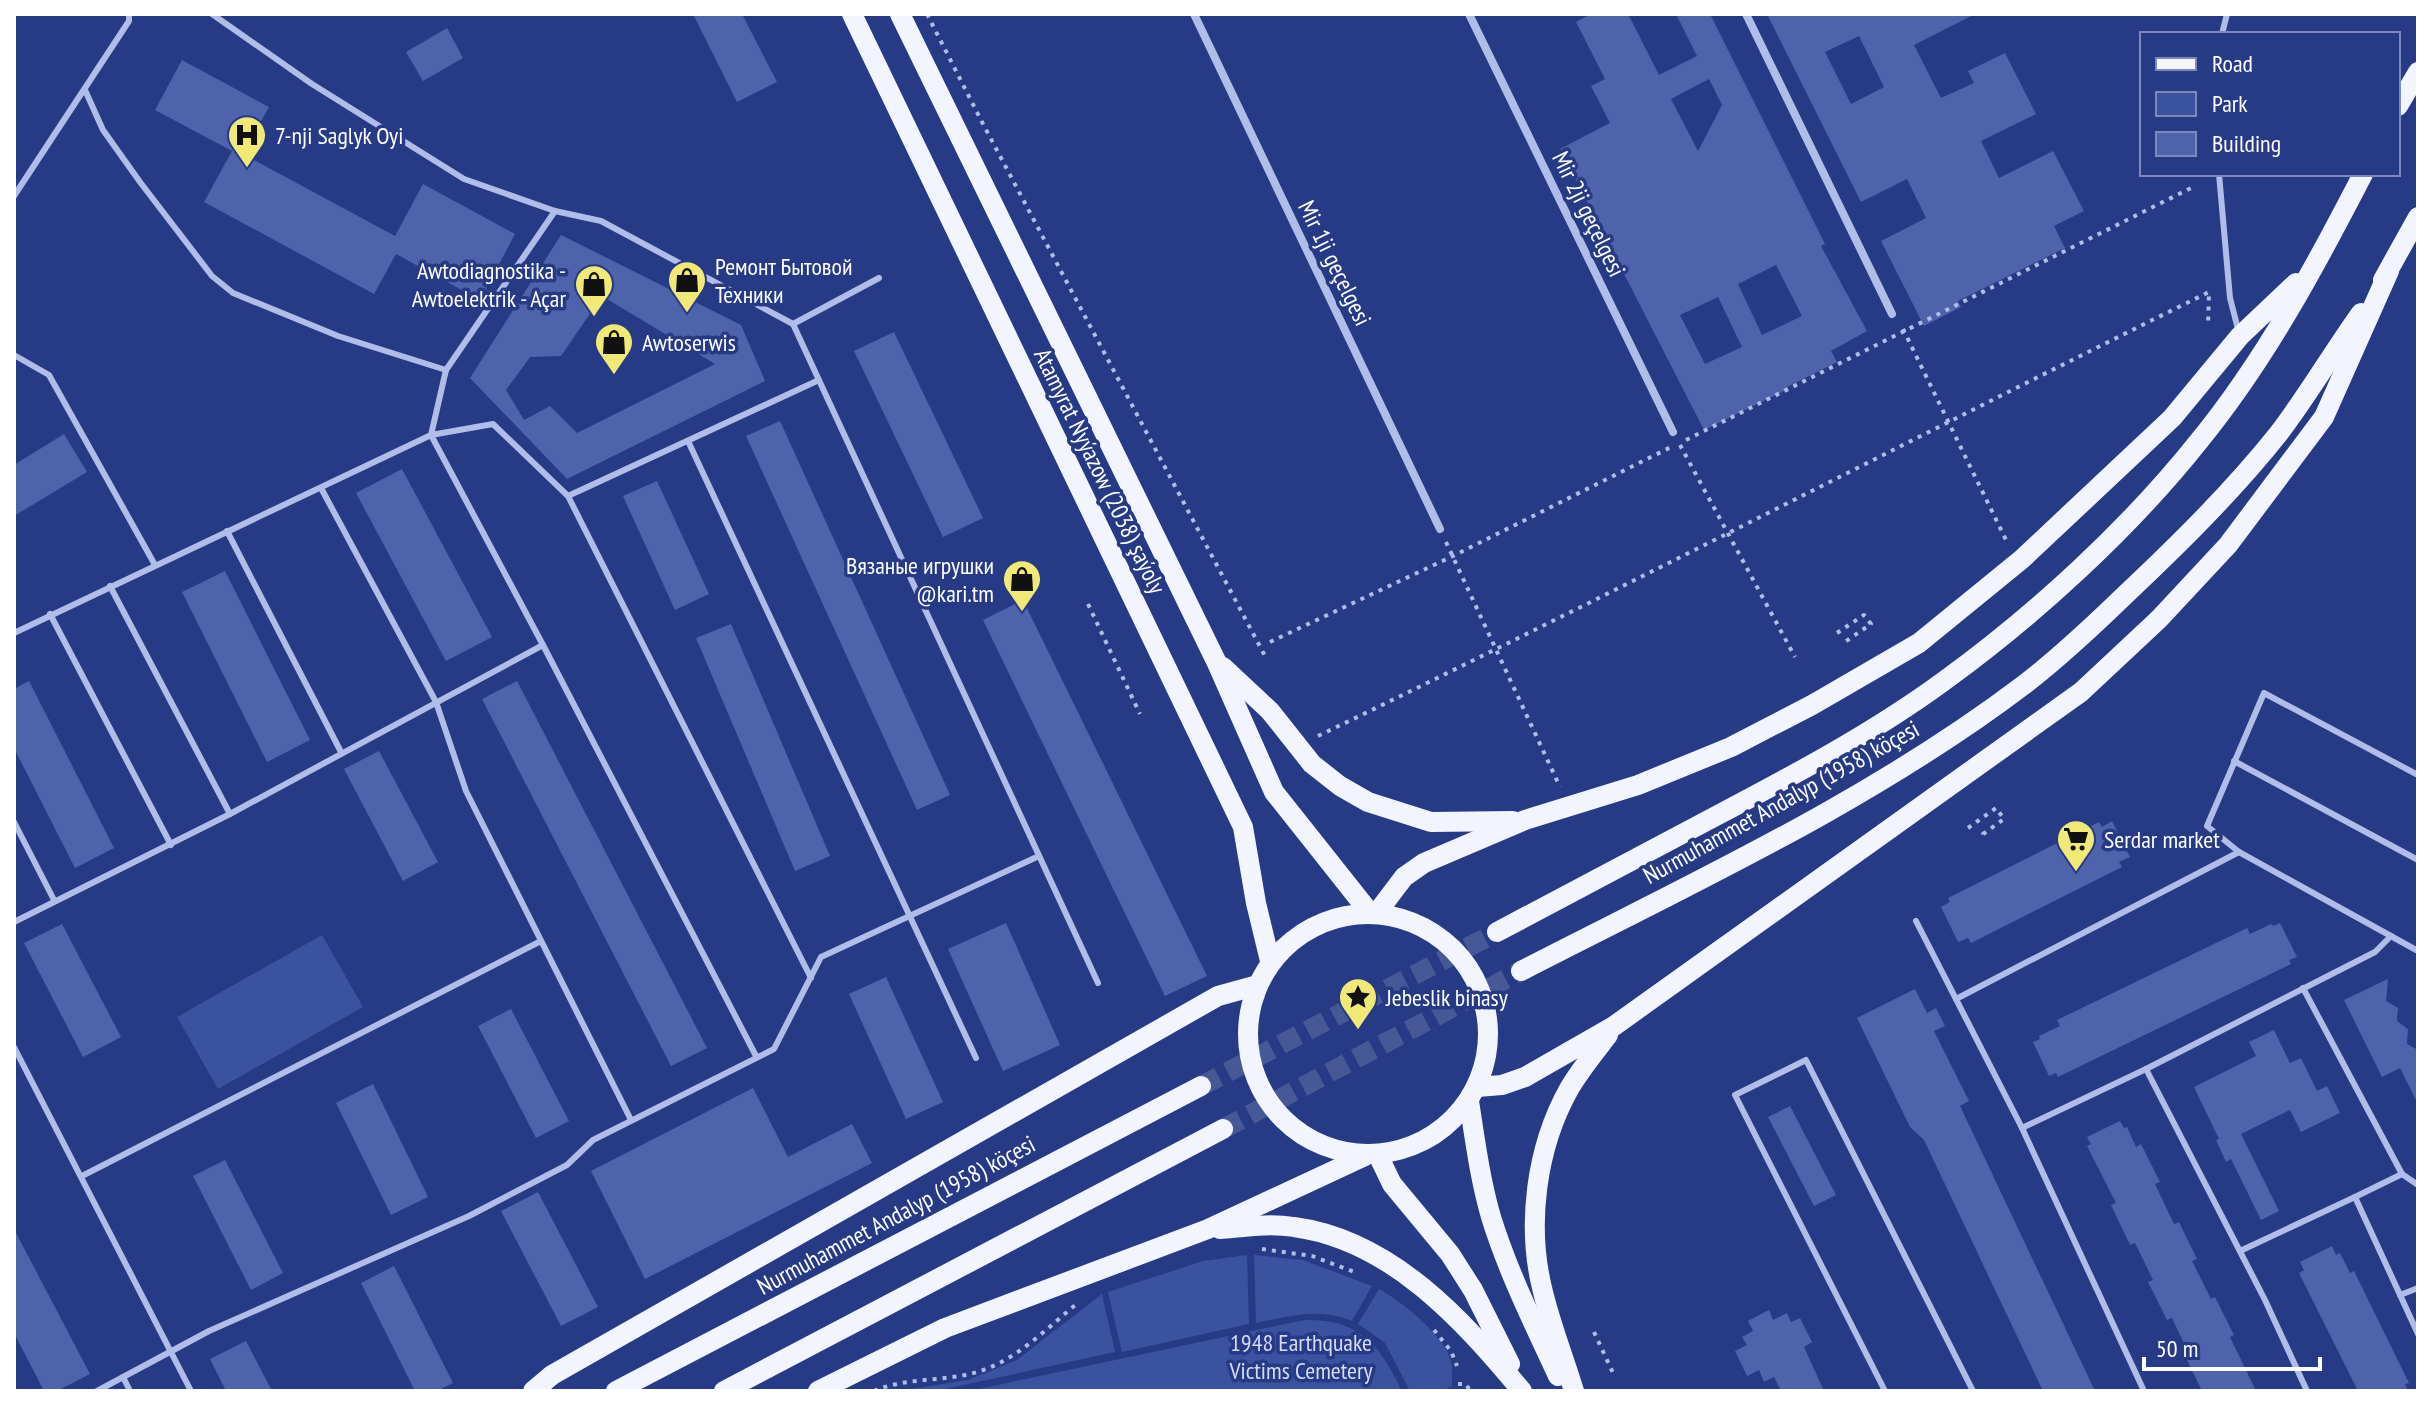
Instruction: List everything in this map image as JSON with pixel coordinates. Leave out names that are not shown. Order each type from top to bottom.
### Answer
[{"type":"main road","name":"Atamyrat Nyýazow (2038) şaýoly","points":[[852,14],[1243,827],[1270,961]]},
{"type":"main road","name":"Atamyrat Nyýazow (2038) şaýoly","points":[[900,14],[1216,661],[1274,792],[1373,914]]},
{"type":"main road","points":[[2400,103],[2418,72]]},
{"type":"main road","name":"Nurmuhammet Andalyp (1958) köçesi","points":[[1497,932],[1842,747],[1945,681],[2045,599],[2140,509],[2200,440],[2268,343],[2316,264],[2362,176]]},
{"type":"main road","name":"Nurmuhammet Andalyp (1958) köçesi","points":[[1521,971],[1777,840],[1934,747],[2026,683],[2178,545],[2279,433],[2389,271],[2418,217]]},
{"type":"main road","points":[[1373,914],[1404,877],[1424,863],[1525,820],[1638,785],[1731,747],[1812,705],[1919,643],[2022,559],[2172,418],[2240,336],[2316,264]]},
{"type":"main road","points":[[1473,1094],[1525,1077],[1614,1026],[2081,692],[2159,619],[2228,545],[2324,417],[2389,271]]},
{"type":"main road","points":[[1216,661],[1270,711],[1312,764],[1340,786],[1368,802],[1431,822],[1525,820]]},
{"type":"main road","points":[[818,1391],[945,1328],[1208,1229],[1372,1155],[1408,1148],[1432,1137],[1452,1121],[1473,1094],[1486,1059],[1489,1030],[1484,1001],[1472,974],[1454,950],[1431,932],[1405,919],[1373,914],[1344,916],[1318,924],[1295,937],[1270,961],[1248,1017],[1247,1043],[1252,1068],[1262,1092],[1276,1113],[1295,1130],[1316,1143],[1341,1152],[1372,1155],[1450,1254],[1473,1290],[1523,1391]]},
{"type":"main road","points":[[533,1391],[552,1375],[1218,996],[1258,985]]},
{"type":"main road","points":[[1574,1391],[1542,1291],[1536,1256],[1537,1193],[1546,1147],[1569,1090],[1614,1026]]},
{"type":"main road","name":"Nurmuhammet Andalyp (1958) köçesi","points":[[616,1391],[1201,1086]]},
{"type":"main road","points":[[1473,1094],[1492,1218],[1564,1391]]},
{"type":"main road","points":[[724,1391],[1223,1129]]},
{"type":"main road","points":[[1208,1229],[1293,1227],[1325,1232],[1357,1244],[1444,1305],[1473,1331],[1523,1391]]},
{"type":"street","name":"Mir 1ji geçelgesi","points":[[1194,14],[1440,529]]},
{"type":"street","name":"Mir 2ji geçelgesi","points":[[1469,14],[1673,432]]},
{"type":"street","points":[[1746,14],[1892,314]]},
{"type":"lane","points":[[14,196],[129,21],[129,14]]},
{"type":"lane","points":[[212,14],[312,84],[464,179],[555,211],[601,221],[793,324],[1098,983]]},
{"type":"lane","points":[[85,90],[103,130],[148,194],[212,276],[233,293],[338,336],[446,370]]},
{"type":"lane","points":[[2219,176],[2230,298],[2240,336]]},
{"type":"lane","points":[[555,211],[446,370],[431,435],[756,1056]]},
{"type":"lane","points":[[793,324],[879,278]]},
{"type":"lane","points":[[14,355],[49,375],[155,565]]},
{"type":"lane","points":[[568,496],[819,380]]},
{"type":"lane","points":[[14,633],[431,435],[493,424],[568,496],[811,978]]},
{"type":"lane","points":[[688,441],[976,1058]]},
{"type":"lane","points":[[321,488],[436,702],[466,791],[539,942],[631,1120]]},
{"type":"lane","points":[[227,531],[341,752]]},
{"type":"lane","points":[[110,586],[230,814]]},
{"type":"lane","points":[[50,614],[171,845]]},
{"type":"lane","points":[[14,922],[171,845],[543,645]]},
{"type":"lane","points":[[2418,775],[2264,693],[2207,826],[2239,852],[2418,951]]},
{"type":"lane","points":[[2234,761],[2418,860]]},
{"type":"lane","points":[[14,822],[54,900]]},
{"type":"lane","points":[[1956,999],[2239,852]]},
{"type":"lane","points":[[97,1391],[209,1331],[469,1216],[567,1165],[593,1140],[774,1049],[821,957],[1039,856]]},
{"type":"lane","points":[[1916,921],[2022,1128],[2144,1391]]},
{"type":"lane","points":[[2022,1128],[2146,1069],[2375,952],[2391,936]]},
{"type":"lane","points":[[82,1176],[539,942]]},
{"type":"lane","points":[[2303,988],[2402,1174],[2418,1185]]},
{"type":"lane","points":[[14,1047],[191,1391]]},
{"type":"lane","points":[[1885,1391],[1735,1095],[1806,1060],[1973,1391]]},
{"type":"lane","points":[[2146,1069],[2240,1251],[2307,1391]]},
{"type":"lane","points":[[2240,1251],[2402,1174]]},
{"type":"lane","points":[[2355,1197],[2418,1334]]},
{"type":"lane","points":[[2400,1295],[2418,1288]]},
{"type":"lane","points":[[123,1377],[130,1391]]},
{"type":"path","points":[[927,14],[1265,656]]},
{"type":"path","points":[[1270,642],[1451,557],[2195,186]]},
{"type":"path","points":[[1316,737],[1495,651],[1949,420],[2209,292],[2208,326]]},
{"type":"path","points":[[1892,314],[1904,331],[1949,420],[2007,542]]},
{"type":"path","points":[[1679,443],[1795,657]]},
{"type":"path","points":[[1440,529],[1560,787]]},
{"type":"path","points":[[1088,604],[1140,714]]},
{"type":"path","points":[[1837,633],[1864,615],[1871,624],[1842,644]]},
{"type":"path","points":[[1968,828],[1996,808],[2004,819],[1983,834],[1985,838]]},
{"type":"path","points":[[1250,1248],[1312,1256],[1365,1276]]},
{"type":"path","points":[[874,1391],[978,1372],[1001,1362],[1089,1294]]},
{"type":"path","points":[[1433,1328],[1451,1351],[1457,1366]]},
{"type":"path","points":[[1594,1332],[1613,1373]]},
{"type":"path","points":[[1458,1384],[1466,1384],[1470,1391]]},
{"type":"green space","points":[[322,935],[363,1007],[218,1089],[177,1017]]},
{"type":"green space","points":[[1247,1255],[1249,1324],[1122,1352],[1108,1292],[1203,1261]]},
{"type":"green space","points":[[1254,1255],[1303,1260],[1372,1286],[1352,1321],[1316,1314],[1256,1323]]},
{"type":"green space","points":[[1379,1289],[1410,1310],[1440,1340],[1451,1361],[1452,1386],[1443,1391],[1410,1391],[1385,1343],[1358,1324]]},
{"type":"green space","points":[[1102,1294],[1115,1352],[936,1391],[899,1391],[968,1380],[1017,1360]]},
{"type":"green space","name":"1948 Earthquake Victims Cemetery","points":[[1304,1320],[1340,1324],[1354,1330],[1376,1348],[1402,1391],[969,1391]]},
{"type":"building","points":[[693,14],[742,14],[777,82],[737,102]]},
{"type":"building","points":[[1591,14],[1628,14],[1659,75],[1697,56],[1676,14],[1710,14],[1825,244],[1821,246],[1867,331],[1831,351],[1837,362],[1704,430],[1560,149],[1610,123],[1591,86],[1605,79],[1576,22]],"holes":[[[1709,79],[1722,105],[1698,151],[1671,99]],[[1776,265],[1802,316],[1762,335],[1738,284]],[[1718,297],[1742,347],[1705,364],[1680,315]]]},
{"type":"building","points":[[1767,14],[1975,14],[1914,45],[1941,98],[1974,83],[1968,71],[2005,53],[2036,114],[1981,141],[1999,178],[2053,151],[2084,211],[2054,226],[2065,248],[1958,301],[1961,307],[1924,326],[1881,241],[1926,218],[1907,179],[1861,202]],"holes":[[[1859,36],[1884,87],[1851,104],[1825,52]]]},
{"type":"building","points":[[447,28],[463,58],[423,81],[406,52]]},
{"type":"building","name":"7-nji Saglyk Oyi","points":[[182,60],[269,107],[243,154],[395,236],[423,184],[515,234],[480,300],[396,254],[374,294],[204,202],[232,151],[155,110]]},
{"type":"building","points":[[561,235],[741,325],[765,381],[567,479],[470,378]],"holes":[[[602,296],[715,364],[577,433],[550,406],[524,420],[506,390],[530,357],[561,356]]]},
{"type":"building","points":[[894,332],[983,518],[943,537],[854,351]]},
{"type":"building","points":[[780,421],[950,795],[917,810],[746,436]]},
{"type":"building","points":[[64,434],[87,472],[14,516],[14,465]]},
{"type":"building","points":[[402,469],[492,637],[446,661],[356,493]]},
{"type":"building","points":[[657,481],[709,594],[675,610],[623,496]]},
{"type":"building","points":[[225,571],[310,740],[267,762],[182,592]]},
{"type":"building","points":[[1023,600],[1207,976],[1165,996],[983,620]]},
{"type":"building","points":[[731,624],[830,856],[795,871],[696,638]]},
{"type":"building","points":[[29,681],[114,848],[75,868],[14,748],[14,689]]},
{"type":"building","points":[[517,681],[707,1048],[671,1066],[482,699]]},
{"type":"building","points":[[379,751],[438,862],[403,881],[344,769]]},
{"type":"building","points":[[2112,821],[2130,857],[2119,862],[2122,867],[1971,943],[1968,938],[1958,942],[1941,907],[1950,902],[1948,898],[2099,822],[2102,827]]},
{"type":"building","points":[[1006,923],[1060,1045],[1003,1071],[948,949]]},
{"type":"building","points":[[2280,923],[2297,957],[2289,960],[2291,964],[2058,1077],[2056,1073],[2049,1076],[2033,1042],[2060,1026],[2057,1020],[2247,928],[2250,934]]},
{"type":"building","points":[[62,924],[121,1037],[83,1057],[24,943]]},
{"type":"building","points":[[886,977],[943,1102],[906,1119],[849,994]]},
{"type":"building","points":[[2388,979],[2386,1001],[2398,1008],[2397,1021],[2408,1029],[2407,1044],[2418,1050],[2418,1104],[2400,1068],[2382,1077],[2344,1000]]},
{"type":"building","points":[[1915,989],[1927,1013],[1936,1008],[1945,1026],[1934,1031],[1969,1101],[1960,1106],[2095,1391],[2043,1391],[1924,1140],[1910,1127],[1857,1018]]},
{"type":"building","points":[[511,1009],[569,1121],[536,1138],[478,1026]]},
{"type":"building","points":[[2274,1030],[2290,1063],[2301,1058],[2317,1091],[2327,1086],[2340,1113],[2301,1132],[2290,1110],[2241,1134],[2279,1211],[2261,1220],[2231,1159],[2226,1162],[2216,1140],[2219,1139],[2194,1087],[2256,1056],[2249,1042]]},
{"type":"building","points":[[373,1084],[428,1197],[391,1215],[336,1103]]},
{"type":"building","points":[[753,1088],[788,1157],[852,1124],[872,1163],[645,1279],[591,1171]]},
{"type":"building","points":[[1790,1106],[1836,1195],[1814,1206],[1768,1117]]},
{"type":"building","points":[[2120,1121],[2124,1128],[2127,1127],[2136,1147],[2141,1144],[2160,1182],[2155,1184],[2174,1224],[2179,1222],[2197,1259],[2192,1261],[2234,1335],[2230,1337],[2256,1391],[2202,1391],[2186,1358],[2190,1356],[2172,1318],[2167,1320],[2148,1282],[2153,1280],[2135,1243],[2130,1245],[2111,1205],[2116,1203],[2087,1146],[2091,1144],[2087,1137]]},
{"type":"building","points":[[225,1160],[283,1273],[251,1290],[193,1176]]},
{"type":"building","points":[[538,1192],[598,1307],[561,1326],[501,1211]]},
{"type":"building","points":[[14,1229],[90,1374],[57,1391],[44,1391],[14,1333]]},
{"type":"building","points":[[2332,1246],[2336,1255],[2340,1253],[2350,1273],[2354,1271],[2409,1383],[2405,1384],[2408,1391],[2358,1391],[2299,1273],[2304,1270],[2300,1262]]},
{"type":"building","points":[[394,1266],[453,1383],[437,1391],[415,1391],[361,1283]]},
{"type":"building","points":[[1769,1310],[1773,1320],[1787,1313],[1791,1322],[1800,1318],[1812,1342],[1804,1347],[1824,1391],[1781,1391],[1774,1377],[1764,1382],[1759,1370],[1747,1376],[1735,1351],[1747,1345],[1742,1337],[1753,1331],[1748,1321]]},
{"type":"building","points":[[246,1341],[272,1391],[226,1391],[210,1359]]},
{"type":"tunnel","points":[[1201,1086],[1497,932]]},
{"type":"tunnel","points":[[1223,1129],[1521,971]]},
{"type":"place","name":"7-nji Saglyk Oyi","points":[[247,169]]},
{"type":"place","name":"Ремонт Бытовой Техники","points":[[687,314]]},
{"type":"place","name":"Awtodiagnostika - Awtoelektrik - Açar","points":[[594,318]]},
{"type":"place","name":"Awtoserwis","points":[[614,376]]},
{"type":"place","name":"Вязаные игрушки @kari.tm","points":[[1022,613]]},
{"type":"place","name":"Serdar market","points":[[2076,873]]},
{"type":"place","name":"Jebeslik binasy","points":[[1358,1031]]}]
